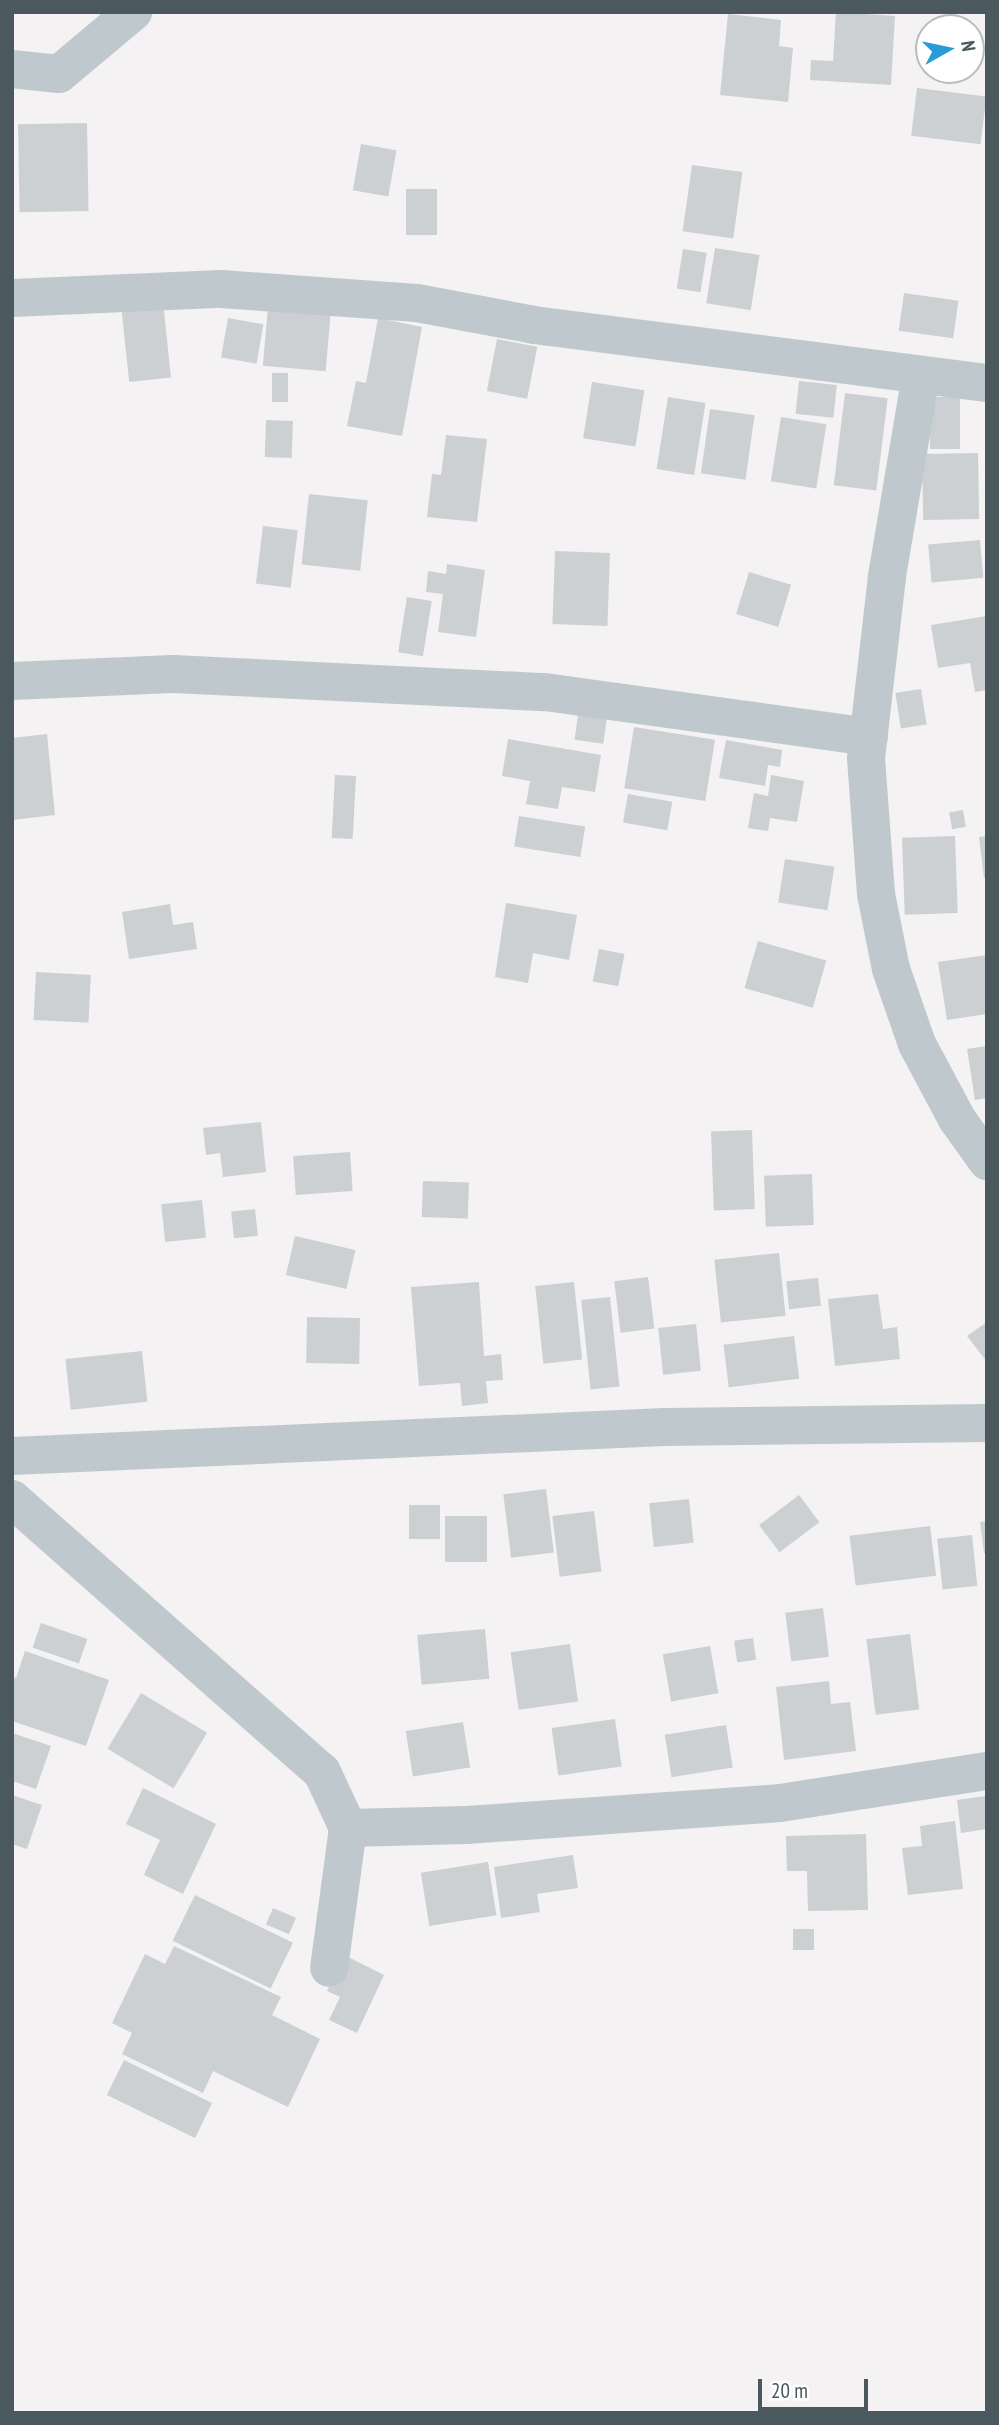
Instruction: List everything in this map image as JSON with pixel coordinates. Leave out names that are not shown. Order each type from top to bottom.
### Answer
[{"type":"street","points":[[12,69],[59,74],[133,12]]},
{"type":"street","points":[[12,298],[221,289],[417,303],[534,325],[987,383]]},
{"type":"street","points":[[921,375],[887,577],[869,737],[876,894],[891,969],[917,1044],[957,1119],[987,1161]]},
{"type":"street","points":[[12,681],[173,674],[545,692],[869,737]]},
{"type":"street","points":[[12,1456],[664,1427],[987,1423]]},
{"type":"street","points":[[12,1499],[322,1772],[348,1828],[329,1968]]},
{"type":"street","points":[[348,1828],[467,1825],[780,1802],[987,1771]]},
{"type":"building","points":[[836,12],[895,16],[891,85],[810,80],[811,60],[833,61]]},
{"type":"building","points":[[728,14],[781,20],[779,46],[793,48],[788,102],[720,95]]},
{"type":"building","points":[[917,88],[986,97],[981,144],[911,136]]},
{"type":"building","points":[[87,123],[89,211],[20,212],[18,124]]},
{"type":"building","points":[[361,144],[396,150],[388,197],[353,190]]},
{"type":"building","points":[[692,165],[743,172],[733,238],[683,231]]},
{"type":"building","points":[[406,189],[437,189],[437,235],[406,235]]},
{"type":"building","points":[[715,248],[759,255],[751,310],[706,303]]},
{"type":"building","points":[[683,249],[707,253],[700,292],[677,289]]},
{"type":"building","points":[[904,293],[958,301],[953,338],[899,331]]},
{"type":"building","points":[[163,302],[171,378],[129,382],[121,306]]},
{"type":"building","points":[[268,307],[331,312],[326,371],[263,366]]},
{"type":"building","points":[[228,318],[263,324],[257,364],[221,357]]},
{"type":"building","points":[[378,318],[422,327],[402,436],[347,426],[356,381],[366,383]]},
{"type":"building","points":[[497,339],[537,347],[527,399],[487,391]]},
{"type":"building","points":[[272,373],[288,373],[288,402],[272,402]]},
{"type":"building","points":[[799,381],[837,385],[833,418],[796,414]]},
{"type":"building","points":[[592,382],[644,390],[635,447],[583,438]]},
{"type":"building","points":[[845,393],[888,398],[876,491],[834,485]]},
{"type":"building","points":[[668,397],[706,403],[694,475],[657,469]]},
{"type":"building","points":[[930,397],[960,397],[960,449],[930,449]]},
{"type":"building","points":[[710,409],[755,415],[746,480],[701,473]]},
{"type":"building","points":[[781,417],[826,424],[816,488],[771,481]]},
{"type":"building","points":[[266,420],[293,421],[292,458],[265,457]]},
{"type":"building","points":[[446,435],[487,439],[477,522],[427,517],[432,474],[441,475]]},
{"type":"building","points":[[978,453],[979,519],[923,520],[922,454]]},
{"type":"building","points":[[309,494],[368,500],[360,571],[302,565]]},
{"type":"building","points":[[263,526],[298,530],[291,588],[256,584]]},
{"type":"building","points":[[980,540],[983,578],[932,582],[928,545]]},
{"type":"building","points":[[555,551],[610,553],[607,626],[552,624]]},
{"type":"building","points":[[447,564],[485,570],[476,637],[438,632],[443,594],[426,592],[428,571],[446,574]]},
{"type":"building","points":[[749,572],[791,585],[778,627],[736,614]]},
{"type":"building","points":[[407,597],[432,601],[423,656],[398,652]]},
{"type":"building","points":[[987,616],[987,690],[975,692],[970,663],[938,668],[931,625]]},
{"type":"building","points":[[921,689],[927,725],[901,729],[895,693]]},
{"type":"building","points":[[578,715],[607,719],[603,744],[575,740]]},
{"type":"building","points":[[634,727],[715,740],[705,801],[624,788]]},
{"type":"building","points":[[47,734],[55,815],[12,820],[12,738]]},
{"type":"building","points":[[508,739],[601,755],[595,792],[562,787],[558,809],[526,804],[530,781],[502,776]]},
{"type":"building","points":[[726,740],[782,750],[780,767],[768,765],[765,786],[719,778]]},
{"type":"building","points":[[335,775],[356,776],[353,839],[332,838]]},
{"type":"building","points":[[771,775],[804,781],[797,822],[770,818],[768,831],[748,828],[754,793],[768,796]]},
{"type":"building","points":[[628,794],[672,802],[667,830],[623,823]]},
{"type":"building","points":[[963,810],[966,827],[952,829],[949,812]]},
{"type":"building","points":[[519,816],[585,826],[580,857],[514,847]]},
{"type":"building","points":[[955,836],[958,913],[905,915],[902,838]]},
{"type":"building","points":[[987,836],[987,877],[984,878],[979,837]]},
{"type":"building","points":[[785,859],[834,867],[828,910],[778,902]]},
{"type":"building","points":[[506,903],[577,915],[569,960],[533,953],[528,983],[495,977]]},
{"type":"building","points":[[170,904],[173,925],[193,922],[197,949],[129,959],[122,912]]},
{"type":"building","points":[[758,941],[826,961],[813,1008],[744,988]]},
{"type":"building","points":[[599,949],[625,954],[618,986],[593,981]]},
{"type":"building","points":[[987,955],[987,1014],[947,1020],[938,962]]},
{"type":"building","points":[[36,972],[91,975],[88,1023],[33,1020]]},
{"type":"building","points":[[987,1046],[987,1098],[975,1100],[967,1049]]},
{"type":"building","points":[[261,1122],[266,1172],[223,1177],[220,1153],[206,1155],[203,1128]]},
{"type":"building","points":[[752,1130],[755,1209],[714,1210],[711,1131]]},
{"type":"building","points":[[350,1152],[353,1191],[296,1195],[293,1156]]},
{"type":"building","points":[[812,1174],[814,1225],[766,1227],[764,1176]]},
{"type":"building","points":[[423,1181],[469,1183],[468,1219],[422,1217]]},
{"type":"building","points":[[202,1200],[206,1238],[165,1242],[161,1204]]},
{"type":"building","points":[[255,1209],[258,1236],[234,1238],[231,1212]]},
{"type":"building","points":[[295,1236],[355,1250],[346,1289],[286,1275]]},
{"type":"building","points":[[779,1253],[786,1316],[721,1322],[714,1260]]},
{"type":"building","points":[[648,1277],[654,1329],[621,1333],[614,1281]]},
{"type":"building","points":[[818,1278],[821,1306],[789,1309],[786,1281]]},
{"type":"building","points":[[479,1282],[484,1356],[501,1354],[503,1380],[486,1381],[488,1403],[462,1406],[460,1383],[419,1386],[411,1287]]},
{"type":"building","points":[[574,1282],[582,1360],[543,1364],[535,1286]]},
{"type":"building","points":[[878,1294],[883,1329],[897,1327],[900,1359],[835,1366],[828,1299]]},
{"type":"building","points":[[610,1297],[619,1387],[591,1390],[581,1300]]},
{"type":"building","points":[[307,1317],[360,1318],[359,1364],[306,1363]]},
{"type":"building","points":[[987,1322],[987,1362],[967,1336]]},
{"type":"building","points":[[696,1324],[701,1371],[663,1375],[658,1328]]},
{"type":"building","points":[[794,1336],[799,1379],[729,1387],[724,1345]]},
{"type":"building","points":[[142,1351],[147,1402],[71,1410],[65,1359]]},
{"type":"building","points":[[546,1489],[554,1553],[511,1558],[503,1494]]},
{"type":"building","points":[[799,1495],[819,1522],[780,1552],[759,1525]]},
{"type":"building","points":[[689,1499],[694,1543],[654,1547],[649,1503]]},
{"type":"building","points":[[409,1505],[440,1505],[440,1539],[409,1539]]},
{"type":"building","points":[[594,1511],[601,1572],[560,1577],[552,1516]]},
{"type":"building","points":[[445,1516],[487,1516],[487,1562],[445,1562]]},
{"type":"building","points":[[987,1521],[987,1553],[984,1553],[980,1522]]},
{"type":"building","points":[[930,1526],[936,1576],[856,1585],[850,1536]]},
{"type":"building","points":[[972,1535],[977,1586],[943,1589],[937,1539]]},
{"type":"building","points":[[823,1608],[829,1657],[791,1661],[785,1613]]},
{"type":"building","points":[[41,1623],[87,1639],[79,1664],[33,1648]]},
{"type":"building","points":[[485,1629],[489,1679],[422,1685],[417,1635]]},
{"type":"building","points":[[910,1634],[919,1709],[876,1715],[866,1639]]},
{"type":"building","points":[[753,1638],[756,1660],[737,1662],[734,1641]]},
{"type":"building","points":[[570,1644],[578,1701],[519,1710],[511,1652]]},
{"type":"building","points":[[710,1646],[718,1693],[671,1702],[663,1654]]},
{"type":"building","points":[[25,1651],[109,1680],[86,1746],[12,1721],[12,1677],[16,1678]]},
{"type":"building","points":[[829,1681],[831,1704],[850,1702],[856,1751],[784,1760],[776,1687]]},
{"type":"building","points":[[141,1693],[207,1733],[174,1788],[108,1749]]},
{"type":"building","points":[[615,1719],[622,1767],[558,1775],[552,1728]]},
{"type":"building","points":[[463,1722],[470,1767],[413,1777],[406,1731]]},
{"type":"building","points":[[726,1725],[733,1767],[671,1777],[665,1735]]},
{"type":"building","points":[[12,1733],[51,1746],[36,1789],[12,1781]]},
{"type":"building","points":[[143,1788],[216,1824],[183,1894],[144,1875],[160,1840],[126,1824]]},
{"type":"building","points":[[12,1795],[42,1805],[27,1849],[12,1844]]},
{"type":"building","points":[[986,1796],[987,1829],[961,1833],[957,1800]]},
{"type":"building","points":[[955,1821],[963,1889],[908,1895],[902,1848],[922,1846],[920,1826]]},
{"type":"building","points":[[866,1834],[868,1910],[808,1911],[807,1871],[787,1871],[786,1836]]},
{"type":"building","points":[[573,1855],[578,1888],[537,1894],[540,1912],[501,1918],[494,1867]]},
{"type":"building","points":[[488,1862],[496,1915],[429,1926],[421,1873]]},
{"type":"building","points":[[195,1895],[293,1943],[271,1989],[173,1941]]},
{"type":"building","points":[[273,1908],[296,1918],[289,1934],[266,1925]]},
{"type":"building","points":[[793,1929],[814,1929],[814,1950],[793,1950]]},
{"type":"building","points":[[174,1946],[281,1997],[272,2015],[320,2039],[288,2107],[213,2071],[203,2093],[122,2054],[132,2033],[112,2023],[145,1954],[165,1964]]},
{"type":"building","points":[[344,1955],[384,1975],[357,2033],[329,2020],[340,1997],[327,1991]]},
{"type":"building","points":[[124,2060],[212,2103],[195,2138],[107,2095]]}]
